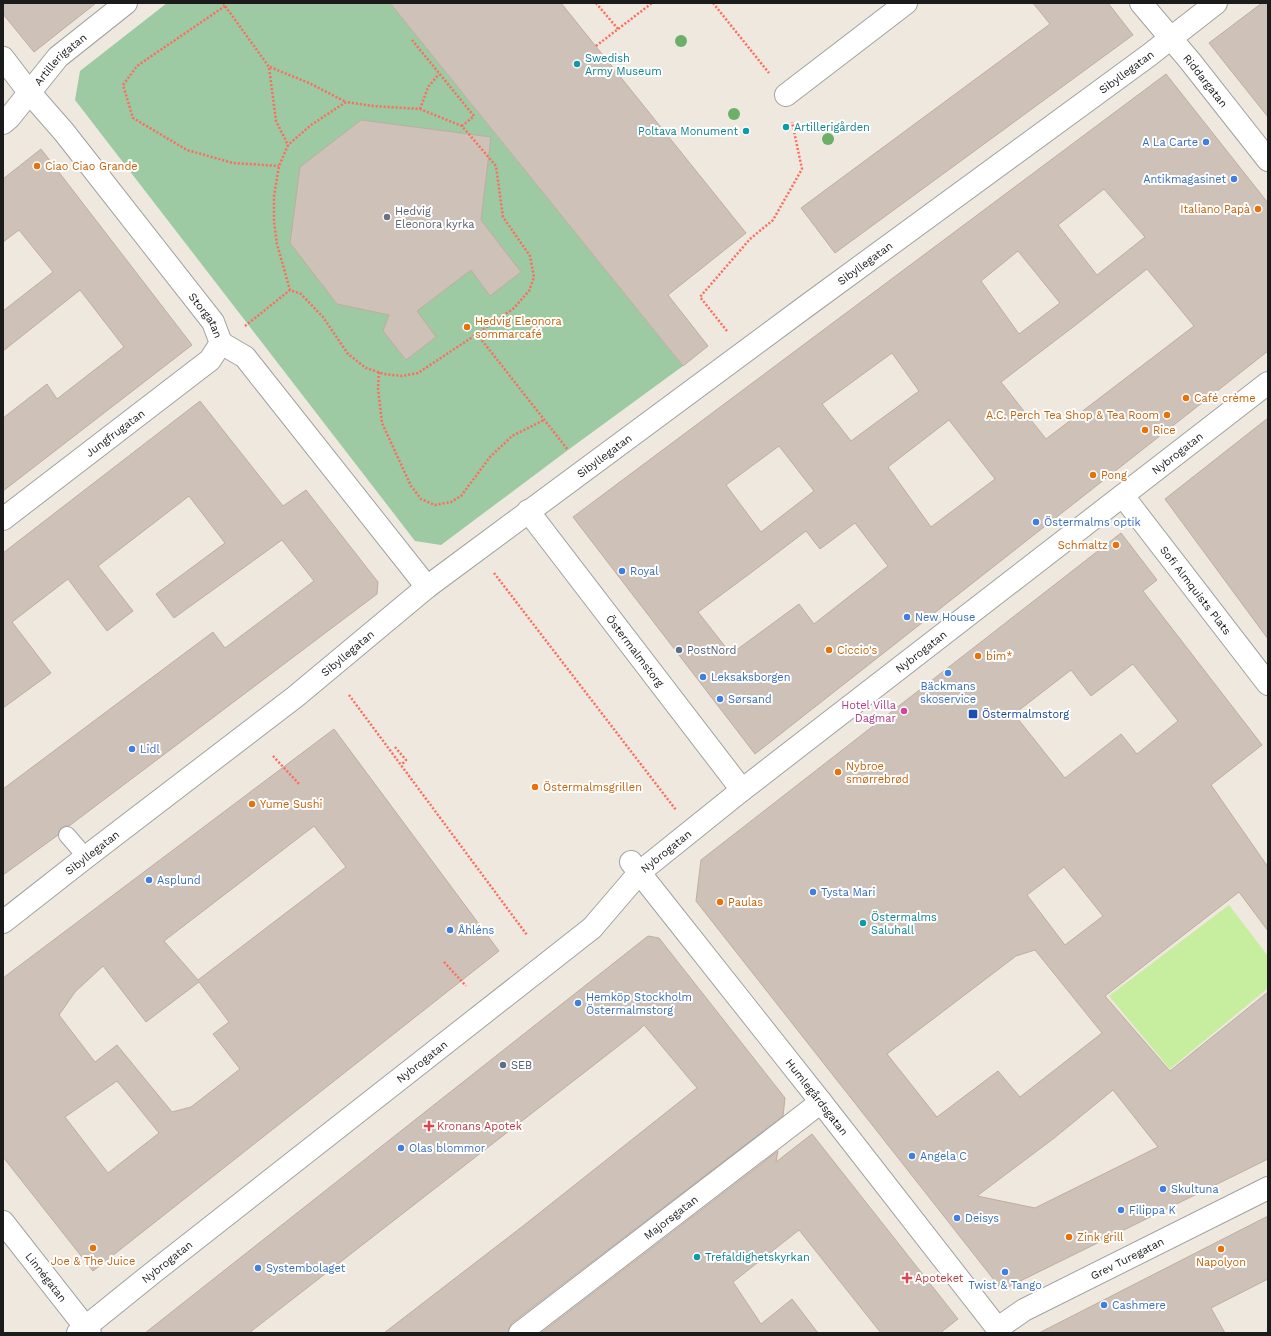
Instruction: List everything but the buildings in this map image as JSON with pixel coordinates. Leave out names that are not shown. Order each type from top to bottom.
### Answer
[{"type":"street","name":"Artillerigatan","points":[[3,123],[9,118],[58,57],[126,3]]},
{"type":"street","points":[[786,95],[906,3]]},
{"type":"street","name":"Riddargatan","points":[[1141,3],[1171,38],[1268,160]]},
{"type":"street","name":"Sibyllegatan","points":[[3,922],[295,697],[427,587],[1171,38],[1216,3]]},
{"type":"street","name":"Storgatan","points":[[3,58],[29,92],[64,132],[213,322],[222,343],[245,357],[427,587]]},
{"type":"street","name":"Jungfrugatan","points":[[3,519],[210,360],[222,343]]},
{"type":"street","name":"Nybrogatan","points":[[84,1331],[592,928],[636,867],[692,831],[742,790],[1268,383]]},
{"type":"street","name":"Sofi Almquists Plats","points":[[1123,496],[1268,684]]},
{"type":"street","name":"Östermalmstorg","points":[[528,511],[742,790]]},
{"type":"street","name":"Humlegårdsgatan","points":[[636,867],[821,1102],[996,1331]]},
{"type":"street","name":"Majorsgatan","points":[[520,1333],[821,1102]]},
{"type":"street","name":"Grev Turegatan","points":[[996,1331],[1024,1310],[1268,1188]]},
{"type":"street","name":"Linnégatan","points":[[3,1222],[84,1331]]},
{"type":"lane","points":[[67,835],[86,857]]},
{"type":"path","points":[[223,3],[270,67],[276,121],[288,145]]},
{"type":"path","points":[[596,3],[618,29]]},
{"type":"path","points":[[596,46],[652,3]]},
{"type":"path","points":[[713,3],[786,95],[802,169],[773,220],[750,239],[700,297],[727,332]]},
{"type":"path","points":[[225,6],[137,66],[123,85],[133,118],[187,150],[233,163],[279,166]]},
{"type":"path","points":[[412,40],[474,116],[462,126]]},
{"type":"path","points":[[270,67],[309,83],[346,102],[372,106],[420,109],[462,126],[496,166],[503,217],[530,256],[534,277],[529,291],[514,308],[418,373],[402,376],[384,374],[366,368],[348,354],[323,317],[301,294],[290,290]]},
{"type":"path","points":[[420,109],[428,87],[439,74]]},
{"type":"path","points":[[290,290],[277,244],[274,222],[274,196],[279,166],[288,145],[311,124],[346,102]]},
{"type":"path","points":[[222,343],[290,290]]},
{"type":"path","points":[[477,334],[568,450]]},
{"type":"path","points":[[379,372],[378,388],[382,423],[411,486],[421,499],[435,505],[451,502],[461,496],[490,457],[512,436],[544,420]]},
{"type":"path","points":[[494,573],[692,831]]},
{"type":"path","points":[[349,695],[527,935]]},
{"type":"path","points":[[395,747],[406,760],[400,765]]},
{"type":"path","points":[[273,756],[300,785]]},
{"type":"path","points":[[444,962],[466,986]]},
{"type":"green space","points":[[167,3],[390,3],[683,366],[441,545],[415,541],[75,100],[80,71]]},
{"type":"green space","points":[[1229,905],[1268,956],[1268,988],[1170,1069],[1109,996]]},
{"type":"place","name":"Swedish Army Museum","points":[[577,64]]},
{"type":"place","name":"Artillerigården","points":[[786,127]]},
{"type":"place","name":"Poltava Monument","points":[[746,131]]},
{"type":"place","name":"A La Carte","points":[[1206,142]]},
{"type":"place","name":"Ciao Ciao Grande","points":[[37,166]]},
{"type":"place","name":"Antikmagasinet","points":[[1234,179]]},
{"type":"place","name":"Italiano Papà","points":[[1258,209]]},
{"type":"place","name":"Hedvig Eleonora kyrka","points":[[387,217]]},
{"type":"place","name":"Hedvig Eleonora sommarcafé","points":[[467,327]]},
{"type":"place","name":"Café crème","points":[[1186,398]]},
{"type":"place","name":"A.C. Perch Tea Shop & Tea Room","points":[[1167,415]]},
{"type":"place","name":"Rice","points":[[1145,430]]},
{"type":"place","name":"Pong","points":[[1093,475]]},
{"type":"place","name":"Östermalms optik","points":[[1036,522]]},
{"type":"place","name":"Schmaltz","points":[[1116,545]]},
{"type":"place","name":"Royal","points":[[622,571]]},
{"type":"place","name":"New House","points":[[907,617]]},
{"type":"place","name":"PostNord","points":[[679,650]]},
{"type":"place","name":"Ciccio's","points":[[829,650]]},
{"type":"place","name":"bim*","points":[[978,656]]},
{"type":"place","name":"Bäckmans skoservice","points":[[948,673]]},
{"type":"place","name":"Leksaksborgen","points":[[703,677]]},
{"type":"place","name":"Sørsand","points":[[720,699]]},
{"type":"place","name":"Hotel Villa Dagmar","points":[[904,711]]},
{"type":"place","name":"Östermalmstorg","points":[[973,714]]},
{"type":"place","name":"Lidl","points":[[132,749]]},
{"type":"place","name":"Nybroe smørrebrød","points":[[838,772]]},
{"type":"place","name":"Östermalmsgrillen","points":[[535,787]]},
{"type":"place","name":"Yume Sushi","points":[[252,804]]},
{"type":"place","name":"Asplund","points":[[149,880]]},
{"type":"place","name":"Tysta Mari","points":[[813,892]]},
{"type":"place","name":"Paulas","points":[[720,902]]},
{"type":"place","name":"Östermalms Saluhall","points":[[863,923]]},
{"type":"place","name":"Åhléns","points":[[450,930]]},
{"type":"place","name":"Hemköp Stockholm Östermalmstorg","points":[[578,1003]]},
{"type":"place","name":"SEB","points":[[503,1065]]},
{"type":"place","name":"Kronans Apotek","points":[[429,1126]]},
{"type":"place","name":"Olas blommor","points":[[401,1148]]},
{"type":"place","name":"Angela C","points":[[912,1156]]},
{"type":"place","name":"Skultuna","points":[[1163,1189]]},
{"type":"place","name":"Filippa K","points":[[1121,1210]]},
{"type":"place","name":"Deisys","points":[[957,1218]]},
{"type":"place","name":"Zink grill","points":[[1069,1237]]},
{"type":"place","name":"Joe & The Juice","points":[[93,1248]]},
{"type":"place","name":"Napolyon","points":[[1221,1249]]},
{"type":"place","name":"Trefaldighetskyrkan","points":[[697,1257]]},
{"type":"place","name":"Systembolaget","points":[[258,1268]]},
{"type":"place","name":"Twist & Tango","points":[[1005,1272]]},
{"type":"place","name":"Apoteket","points":[[907,1278]]},
{"type":"place","name":"Cashmere","points":[[1104,1305]]}]
